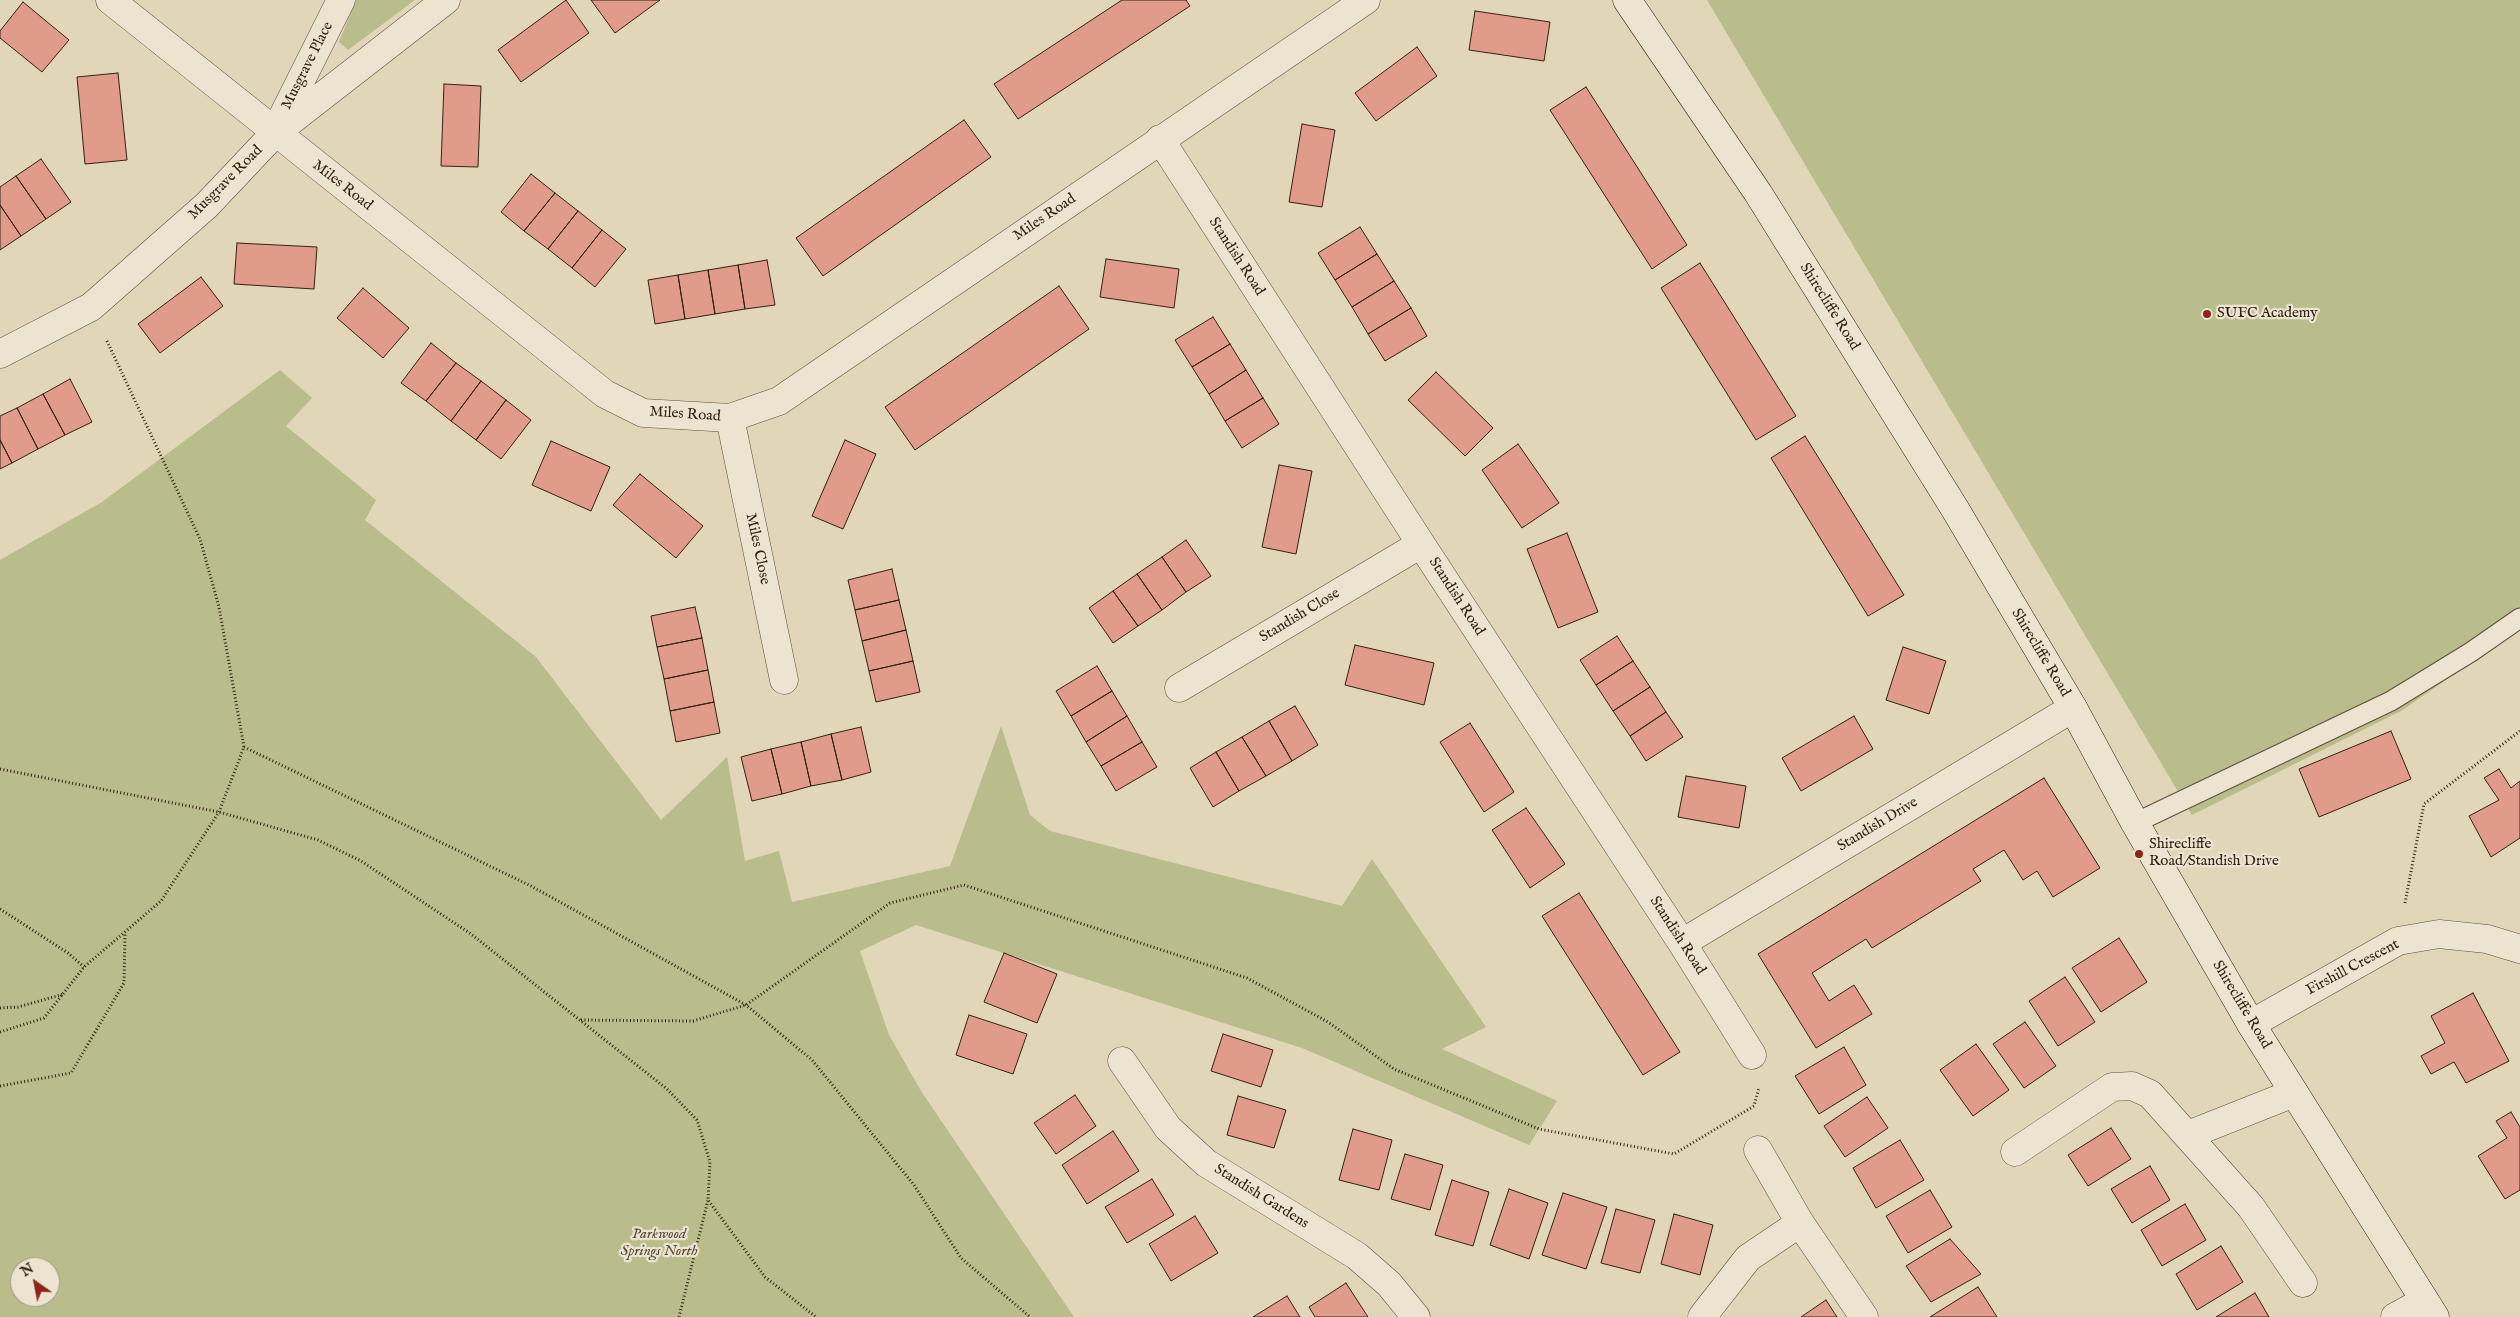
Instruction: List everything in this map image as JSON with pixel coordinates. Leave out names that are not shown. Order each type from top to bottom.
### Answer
[{"type":"street","name":"Miles Road","points":[[110,0],[605,394],[643,413],[730,418],[779,401],[1366,0]]},
{"type":"street","name":"Musgrave Place","points":[[275,133],[342,0]]},
{"type":"street","name":"Shirecliffe Road","points":[[1627,0],[1763,201],[1955,509],[2073,708],[2135,823],[2251,1024],[2429,1309]]},
{"type":"street","name":"Musgrave Road","points":[[0,354],[90,307],[207,205],[275,133],[439,2]]},
{"type":"street","name":"Standish Road","points":[[1160,139],[1421,544],[1682,942],[1752,1055]]},
{"type":"street","name":"Miles Close","points":[[730,418],[784,680]]},
{"type":"street","name":"Standish Close","points":[[1180,688],[1421,544]]},
{"type":"street","name":"Standish Drive","points":[[1682,942],[2073,708]]},
{"type":"street","name":"Firshill Crescent","points":[[2251,1024],[2398,941],[2438,934],[2487,939],[2520,950]]},
{"type":"street","name":"Standish Gardens","points":[[1122,1061],[1168,1128],[1206,1163],[1357,1256],[1389,1284],[1416,1317]]},
{"type":"street","points":[[2015,1152],[2112,1087],[2132,1086],[2150,1094],[2251,1207],[2304,1283]]},
{"type":"street","points":[[2188,1135],[2294,1092]]},
{"type":"street","points":[[1758,1150],[1800,1223],[1864,1317]]},
{"type":"street","points":[[1702,1317],[1748,1258],[1800,1223]]},
{"type":"street","points":[[2395,1317],[2429,1309]]},
{"type":"lane","points":[[2135,823],[2391,701],[2472,652],[2520,618]]},
{"type":"path","points":[[0,1032],[44,1018],[84,967],[161,901],[219,812],[244,747],[219,607],[200,539],[90,307]]},
{"type":"path","points":[[2398,941],[2424,804],[2520,731]]},
{"type":"path","points":[[244,747],[531,886],[746,1006],[812,1060],[914,1185],[961,1258],[1030,1317]]},
{"type":"path","points":[[0,769],[219,812],[318,840],[361,862],[471,934],[667,1089],[697,1120],[710,1162],[708,1200],[679,1317]]},
{"type":"path","points":[[581,1020],[693,1021],[746,1006],[890,903],[964,886],[1247,978],[1328,1022],[1394,1069],[1539,1129],[1674,1154],[1754,1106],[1762,1074],[1752,1055]]},
{"type":"path","points":[[0,909],[68,953],[84,967]]},
{"type":"path","points":[[0,1086],[71,1073],[124,983],[125,933]]},
{"type":"path","points":[[0,1008],[18,1006],[64,994]]},
{"type":"path","points":[[708,1200],[765,1277],[816,1317]]},
{"type":"green space","points":[[356,0],[415,0],[348,50],[339,42]]},
{"type":"green space","name":"SUFC Academy","points":[[1707,0],[2520,0],[2520,629],[2401,711],[2192,815]]},
{"type":"green space","name":"Parkwood Springs North","points":[[280,370],[312,398],[286,426],[376,500],[365,520],[536,657],[661,820],[727,757],[745,861],[779,851],[792,902],[950,866],[1001,726],[1030,815],[1050,831],[1342,906],[1372,859],[1486,1027],[1442,1049],[1557,1101],[1529,1145],[1302,1048],[916,925],[860,951],[889,1035],[921,1091],[1074,1317],[0,1317],[0,560],[102,502]]},
{"type":"building","points":[[566,0],[589,33],[521,82],[498,50]]},
{"type":"building","points":[[591,0],[660,0],[615,33]]},
{"type":"building","points":[[1122,0],[1186,0],[1190,6],[1018,119],[994,84]]},
{"type":"building","points":[[23,2],[69,40],[42,72],[0,38],[0,31]]},
{"type":"building","points":[[1475,11],[1550,22],[1544,61],[1469,50]]},
{"type":"building","points":[[1417,47],[1437,76],[1376,121],[1355,93]]},
{"type":"building","points":[[118,73],[127,160],[85,164],[77,77]]},
{"type":"building","points":[[444,84],[481,86],[478,167],[441,166]]},
{"type":"building","points":[[1586,87],[1687,245],[1652,269],[1550,110]]},
{"type":"building","points":[[964,120],[991,157],[823,276],[796,238]]},
{"type":"building","points":[[1302,124],[1335,130],[1322,207],[1289,202]]},
{"type":"building","points":[[41,159],[71,202],[46,219],[16,176]]},
{"type":"building","points":[[531,174],[555,193],[524,231],[501,212]]},
{"type":"building","points":[[16,176],[46,219],[21,236],[0,205],[0,187]]},
{"type":"building","points":[[555,193],[578,211],[548,249],[524,231]]},
{"type":"building","points":[[0,205],[21,236],[0,250]]},
{"type":"building","points":[[578,211],[602,230],[572,268],[548,249]]},
{"type":"building","points":[[1360,227],[1377,254],[1335,280],[1318,253]]},
{"type":"building","points":[[602,230],[626,249],[595,287],[572,268]]},
{"type":"building","points":[[237,243],[317,247],[314,289],[234,284]]},
{"type":"building","points":[[1377,254],[1394,281],[1352,307],[1335,280]]},
{"type":"building","points":[[1106,259],[1179,269],[1174,308],[1100,297]]},
{"type":"building","points":[[767,260],[775,305],[745,309],[738,265]]},
{"type":"building","points":[[1700,263],[1796,416],[1756,440],[1661,288]]},
{"type":"building","points":[[738,265],[745,309],[715,314],[708,270]]},
{"type":"building","points":[[708,270],[715,314],[685,319],[678,275]]},
{"type":"building","points":[[678,275],[685,319],[655,324],[648,280]]},
{"type":"building","points":[[201,277],[223,306],[160,353],[138,324]]},
{"type":"building","points":[[1394,281],[1411,308],[1368,334],[1352,307]]},
{"type":"building","points":[[1059,286],[1089,329],[915,450],[885,407]]},
{"type":"building","points":[[363,288],[409,328],[383,358],[337,318]]},
{"type":"building","points":[[1411,308],[1427,336],[1385,361],[1368,334]]},
{"type":"building","points":[[1213,317],[1230,344],[1192,367],[1175,340]]},
{"type":"building","points":[[431,343],[456,363],[426,401],[401,383]]},
{"type":"building","points":[[1230,344],[1246,370],[1209,394],[1192,367]]},
{"type":"building","points":[[456,363],[481,381],[451,421],[426,401]]},
{"type":"building","points":[[1246,370],[1263,398],[1225,421],[1209,394]]},
{"type":"building","points":[[1436,372],[1493,428],[1465,456],[1408,400]]},
{"type":"building","points":[[70,379],[92,422],[65,435],[43,394]]},
{"type":"building","points":[[481,381],[506,400],[476,440],[451,421]]},
{"type":"building","points":[[43,394],[65,435],[38,449],[17,408]]},
{"type":"building","points":[[1263,398],[1279,424],[1242,448],[1225,421]]},
{"type":"building","points":[[506,400],[531,420],[501,459],[476,440]]},
{"type":"building","points":[[17,408],[38,449],[12,463],[0,440],[0,416]]},
{"type":"building","points":[[1805,436],[1904,595],[1868,616],[1771,458]]},
{"type":"building","points":[[0,440],[12,463],[0,469]]},
{"type":"building","points":[[845,440],[876,454],[843,529],[812,516]]},
{"type":"building","points":[[551,441],[610,467],[591,511],[532,485]]},
{"type":"building","points":[[1518,444],[1559,503],[1522,528],[1482,470]]},
{"type":"building","points":[[1279,465],[1312,471],[1296,554],[1262,547]]},
{"type":"building","points":[[640,474],[703,526],[676,558],[613,505]]},
{"type":"building","points":[[1567,533],[1598,612],[1558,628],[1527,549]]},
{"type":"building","points":[[1186,540],[1211,576],[1186,592],[1162,557]]},
{"type":"building","points":[[1162,557],[1186,592],[1162,610],[1137,574]]},
{"type":"building","points":[[892,569],[899,600],[855,610],[848,580]]},
{"type":"building","points":[[1137,574],[1162,610],[1138,626],[1113,591]]},
{"type":"building","points":[[1113,591],[1138,626],[1113,643],[1089,608]]},
{"type":"building","points":[[899,600],[906,630],[862,641],[855,610]]},
{"type":"building","points":[[695,607],[702,638],[657,647],[651,616]]},
{"type":"building","points":[[906,630],[913,661],[869,671],[862,641]]},
{"type":"building","points":[[1617,636],[1633,661],[1596,685],[1580,660]]},
{"type":"building","points":[[702,638],[708,670],[664,679],[657,647]]},
{"type":"building","points":[[1355,645],[1434,663],[1424,705],[1345,685]]},
{"type":"building","points":[[1903,647],[1946,661],[1929,714],[1886,700]]},
{"type":"building","points":[[913,661],[920,692],[876,702],[869,671]]},
{"type":"building","points":[[1633,661],[1650,687],[1613,711],[1596,685]]},
{"type":"building","points":[[1097,666],[1112,691],[1071,716],[1056,691]]},
{"type":"building","points":[[708,670],[714,702],[670,711],[664,679]]},
{"type":"building","points":[[1650,687],[1666,712],[1630,736],[1613,711]]},
{"type":"building","points":[[1112,691],[1127,716],[1086,742],[1071,716]]},
{"type":"building","points":[[714,702],[720,733],[676,742],[670,711]]},
{"type":"building","points":[[1295,706],[1318,745],[1292,761],[1269,721]]},
{"type":"building","points":[[1666,712],[1683,737],[1646,761],[1630,736]]},
{"type":"building","points":[[1127,716],[1142,742],[1101,766],[1086,742]]},
{"type":"building","points":[[1854,716],[1873,749],[1801,791],[1782,758]]},
{"type":"building","points":[[1269,721],[1292,761],[1266,776],[1242,737]]},
{"type":"building","points":[[1470,723],[1514,792],[1484,812],[1440,742]]},
{"type":"building","points":[[861,727],[871,772],[842,780],[831,734]]},
{"type":"building","points":[[2391,731],[2411,779],[2319,817],[2299,769]]},
{"type":"building","points":[[831,734],[842,780],[811,786],[801,742]]},
{"type":"building","points":[[1242,737],[1266,776],[1239,791],[1216,752]]},
{"type":"building","points":[[801,742],[811,786],[782,794],[771,749]]},
{"type":"building","points":[[1142,742],[1157,767],[1116,791],[1101,766]]},
{"type":"building","points":[[771,749],[782,794],[752,801],[741,757]]},
{"type":"building","points":[[1216,752],[1239,791],[1213,807],[1190,768]]},
{"type":"building","points":[[2499,769],[2511,788],[2520,781],[2520,838],[2491,857],[2469,816],[2499,800],[2484,778]]},
{"type":"building","points":[[1686,776],[1746,786],[1739,828],[1678,817]]},
{"type":"building","points":[[2044,778],[2100,868],[2053,897],[2037,871],[2023,880],[2004,850],[1973,869],[1981,881],[1872,948],[1866,939],[1812,973],[1829,1001],[1854,985],[1872,1014],[1816,1048],[1758,954]]},
{"type":"building","points":[[1526,808],[1565,864],[1530,888],[1492,830]]},
{"type":"building","points":[[1579,893],[1680,1052],[1643,1075],[1542,916]]},
{"type":"building","points":[[2119,938],[2147,982],[2101,1012],[2072,968]]},
{"type":"building","points":[[1004,953],[1057,974],[1037,1023],[984,1002]]},
{"type":"building","points":[[2065,977],[2095,1022],[2058,1046],[2029,1001]]},
{"type":"building","points":[[2473,993],[2509,1061],[2466,1083],[2454,1062],[2431,1074],[2421,1056],[2445,1043],[2431,1016]]},
{"type":"building","points":[[969,1015],[1027,1034],[1013,1074],[956,1055]]},
{"type":"building","points":[[2025,1022],[2056,1066],[2024,1088],[1993,1044]]},
{"type":"building","points":[[1223,1034],[1273,1050],[1261,1087],[1211,1071]]},
{"type":"building","points":[[1976,1044],[2009,1090],[1973,1116],[1940,1070]]},
{"type":"building","points":[[1844,1047],[1866,1085],[1819,1114],[1795,1076]]},
{"type":"building","points":[[1075,1095],[1096,1126],[1056,1154],[1034,1123]]},
{"type":"building","points":[[1238,1096],[1286,1110],[1274,1148],[1227,1135]]},
{"type":"building","points":[[1867,1097],[1888,1128],[1845,1157],[1824,1126]]},
{"type":"building","points":[[2511,1112],[2520,1127],[2520,1190],[2505,1199],[2478,1156],[2507,1138],[2496,1121]]},
{"type":"building","points":[[2111,1128],[2131,1159],[2088,1186],[2068,1155]]},
{"type":"building","points":[[1353,1129],[1392,1140],[1379,1190],[1339,1180]]},
{"type":"building","points":[[1113,1131],[1139,1171],[1087,1204],[1062,1165]]},
{"type":"building","points":[[1900,1140],[1924,1180],[1876,1208],[1853,1168]]},
{"type":"building","points":[[1405,1154],[1443,1165],[1430,1210],[1391,1199]]},
{"type":"building","points":[[2150,1166],[2170,1200],[2132,1223],[2111,1189]]},
{"type":"building","points":[[1152,1179],[1174,1215],[1127,1243],[1105,1207]]},
{"type":"building","points":[[1452,1180],[1489,1192],[1473,1246],[1435,1235]]},
{"type":"building","points":[[1509,1189],[1548,1203],[1529,1259],[1490,1245]]},
{"type":"building","points":[[1930,1190],[1952,1227],[1908,1253],[1886,1216]]},
{"type":"building","points":[[1563,1193],[1607,1207],[1586,1269],[1542,1255]]},
{"type":"building","points":[[2185,1204],[2206,1240],[2162,1266],[2141,1230]]},
{"type":"building","points":[[1616,1209],[1655,1220],[1640,1273],[1601,1263]]},
{"type":"building","points":[[1674,1214],[1713,1225],[1700,1275],[1661,1264]]},
{"type":"building","points":[[1195,1216],[1218,1253],[1171,1281],[1149,1244]]},
{"type":"building","points":[[1950,1239],[1981,1274],[1931,1302],[1906,1266]]},
{"type":"building","points":[[2221,1246],[2243,1282],[2197,1310],[2176,1274]]},
{"type":"building","points":[[1346,1283],[1368,1317],[1315,1317],[1309,1307]]},
{"type":"building","points":[[1978,1287],[1997,1317],[1930,1317]]},
{"type":"building","points":[[2255,1293],[2269,1317],[2216,1317]]},
{"type":"building","points":[[1287,1296],[1300,1317],[1253,1317]]},
{"type":"building","points":[[1826,1300],[1837,1317],[1801,1317]]},
{"type":"place","name":"SUFC Academy","points":[[2207,314]]},
{"type":"place","name":"Shirecliffe Road/Standish Drive","points":[[2139,854]]}]
